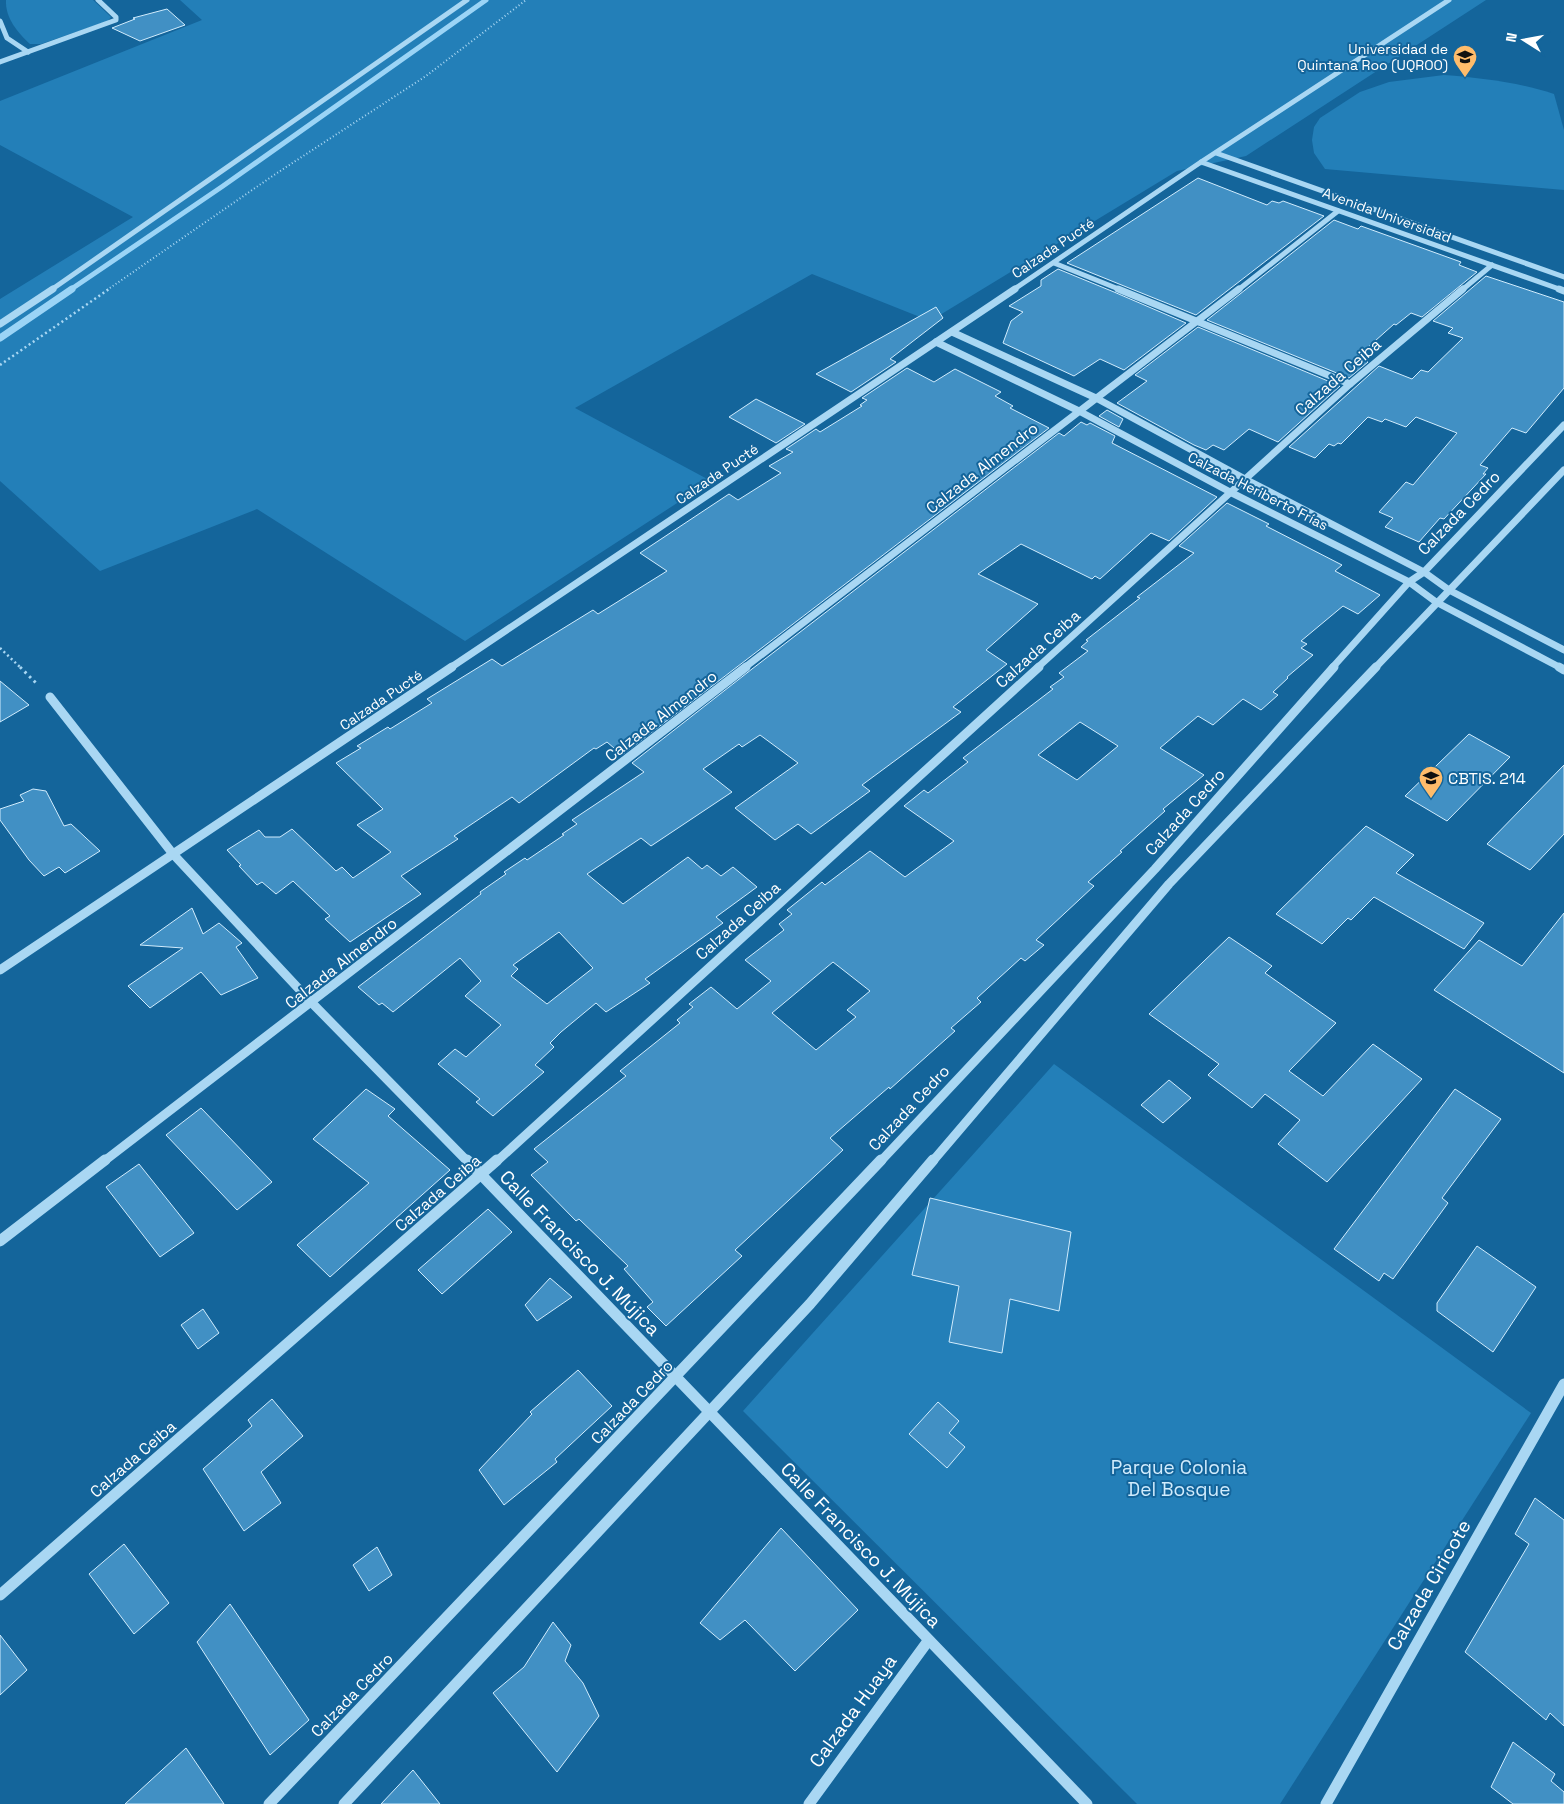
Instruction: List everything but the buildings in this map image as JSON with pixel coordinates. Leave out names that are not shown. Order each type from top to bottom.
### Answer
[{"type":"street","points":[[0,62],[116,20],[116,17],[98,0]]},
{"type":"street","points":[[0,324],[85,267],[467,0]]},
{"type":"street","name":"Calzada Pucté","points":[[0,970],[952,332],[1201,162],[1449,0]]},
{"type":"street","points":[[0,21],[7,38],[28,52]]},
{"type":"street","name":"Avenida Universidad","points":[[1216,153],[1564,277]]},
{"type":"street","name":"Avenida Universidad","points":[[1201,162],[1564,291]]},
{"type":"street","name":"Calzada Almendro","points":[[0,1242],[1079,411],[1199,321],[1338,211]]},
{"type":"street","points":[[1054,262],[1350,384]]},
{"type":"street","name":"Calzada Ceiba","points":[[0,1595],[481,1175],[1350,384],[1492,265]]},
{"type":"street","name":"Calzada Heriberto Frías","points":[[952,332],[1096,398],[1246,480],[1424,572],[1449,590],[1564,650]]},
{"type":"street","name":"Calzada Heriberto Frías","points":[[936,342],[1079,411],[1232,492],[1409,582],[1436,602],[1564,670]]},
{"type":"street","name":"Calzada Cedro","points":[[269,1804],[676,1378],[1155,869],[1409,582],[1424,572],[1564,425]]},
{"type":"street","points":[[344,1804],[810,1304],[1170,884],[1436,602],[1564,470]]},
{"type":"street","name":"Calle Francisco J. Mújica","points":[[50,696],[173,854],[312,1003],[481,1175],[1087,1804]]},
{"type":"street","name":"Calzada Ciricote","points":[[1326,1804],[1564,1384]]},
{"type":"street","name":"Calzada Huaya","points":[[809,1804],[928,1640]]},
{"type":"path","points":[[0,364],[274,175],[426,76],[526,0]]},
{"type":"path","points":[[0,648],[50,696]]},
{"type":"green space","points":[[6,0],[93,0],[111,17],[108,21],[41,44],[30,44],[10,19]]},
{"type":"green space","points":[[180,0],[1486,0],[1246,156],[1177,171],[930,321],[812,274],[575,408],[711,481],[465,641],[257,509],[100,571],[0,481],[0,299],[133,217],[0,145],[0,101],[202,20]]},
{"type":"green space","points":[[1444,75],[1499,81],[1527,86],[1554,94],[1564,130],[1564,190],[1325,169],[1314,153],[1312,140],[1314,127],[1320,118],[1360,92],[1389,82]]},
{"type":"green space","name":"Parque Colonia Del Bosque","points":[[1054,1064],[1531,1413],[1280,1804],[1137,1804],[743,1411]]},
{"type":"waterway","points":[[70,290],[223,186],[486,0]]},
{"type":"waterway","points":[[0,338],[72,289]]},
{"type":"place","name":"Universidad de Quintana Roo (UQROO)","points":[[1465,78]]},
{"type":"place","name":"CBTIS. 214","points":[[1431,799]]}]
